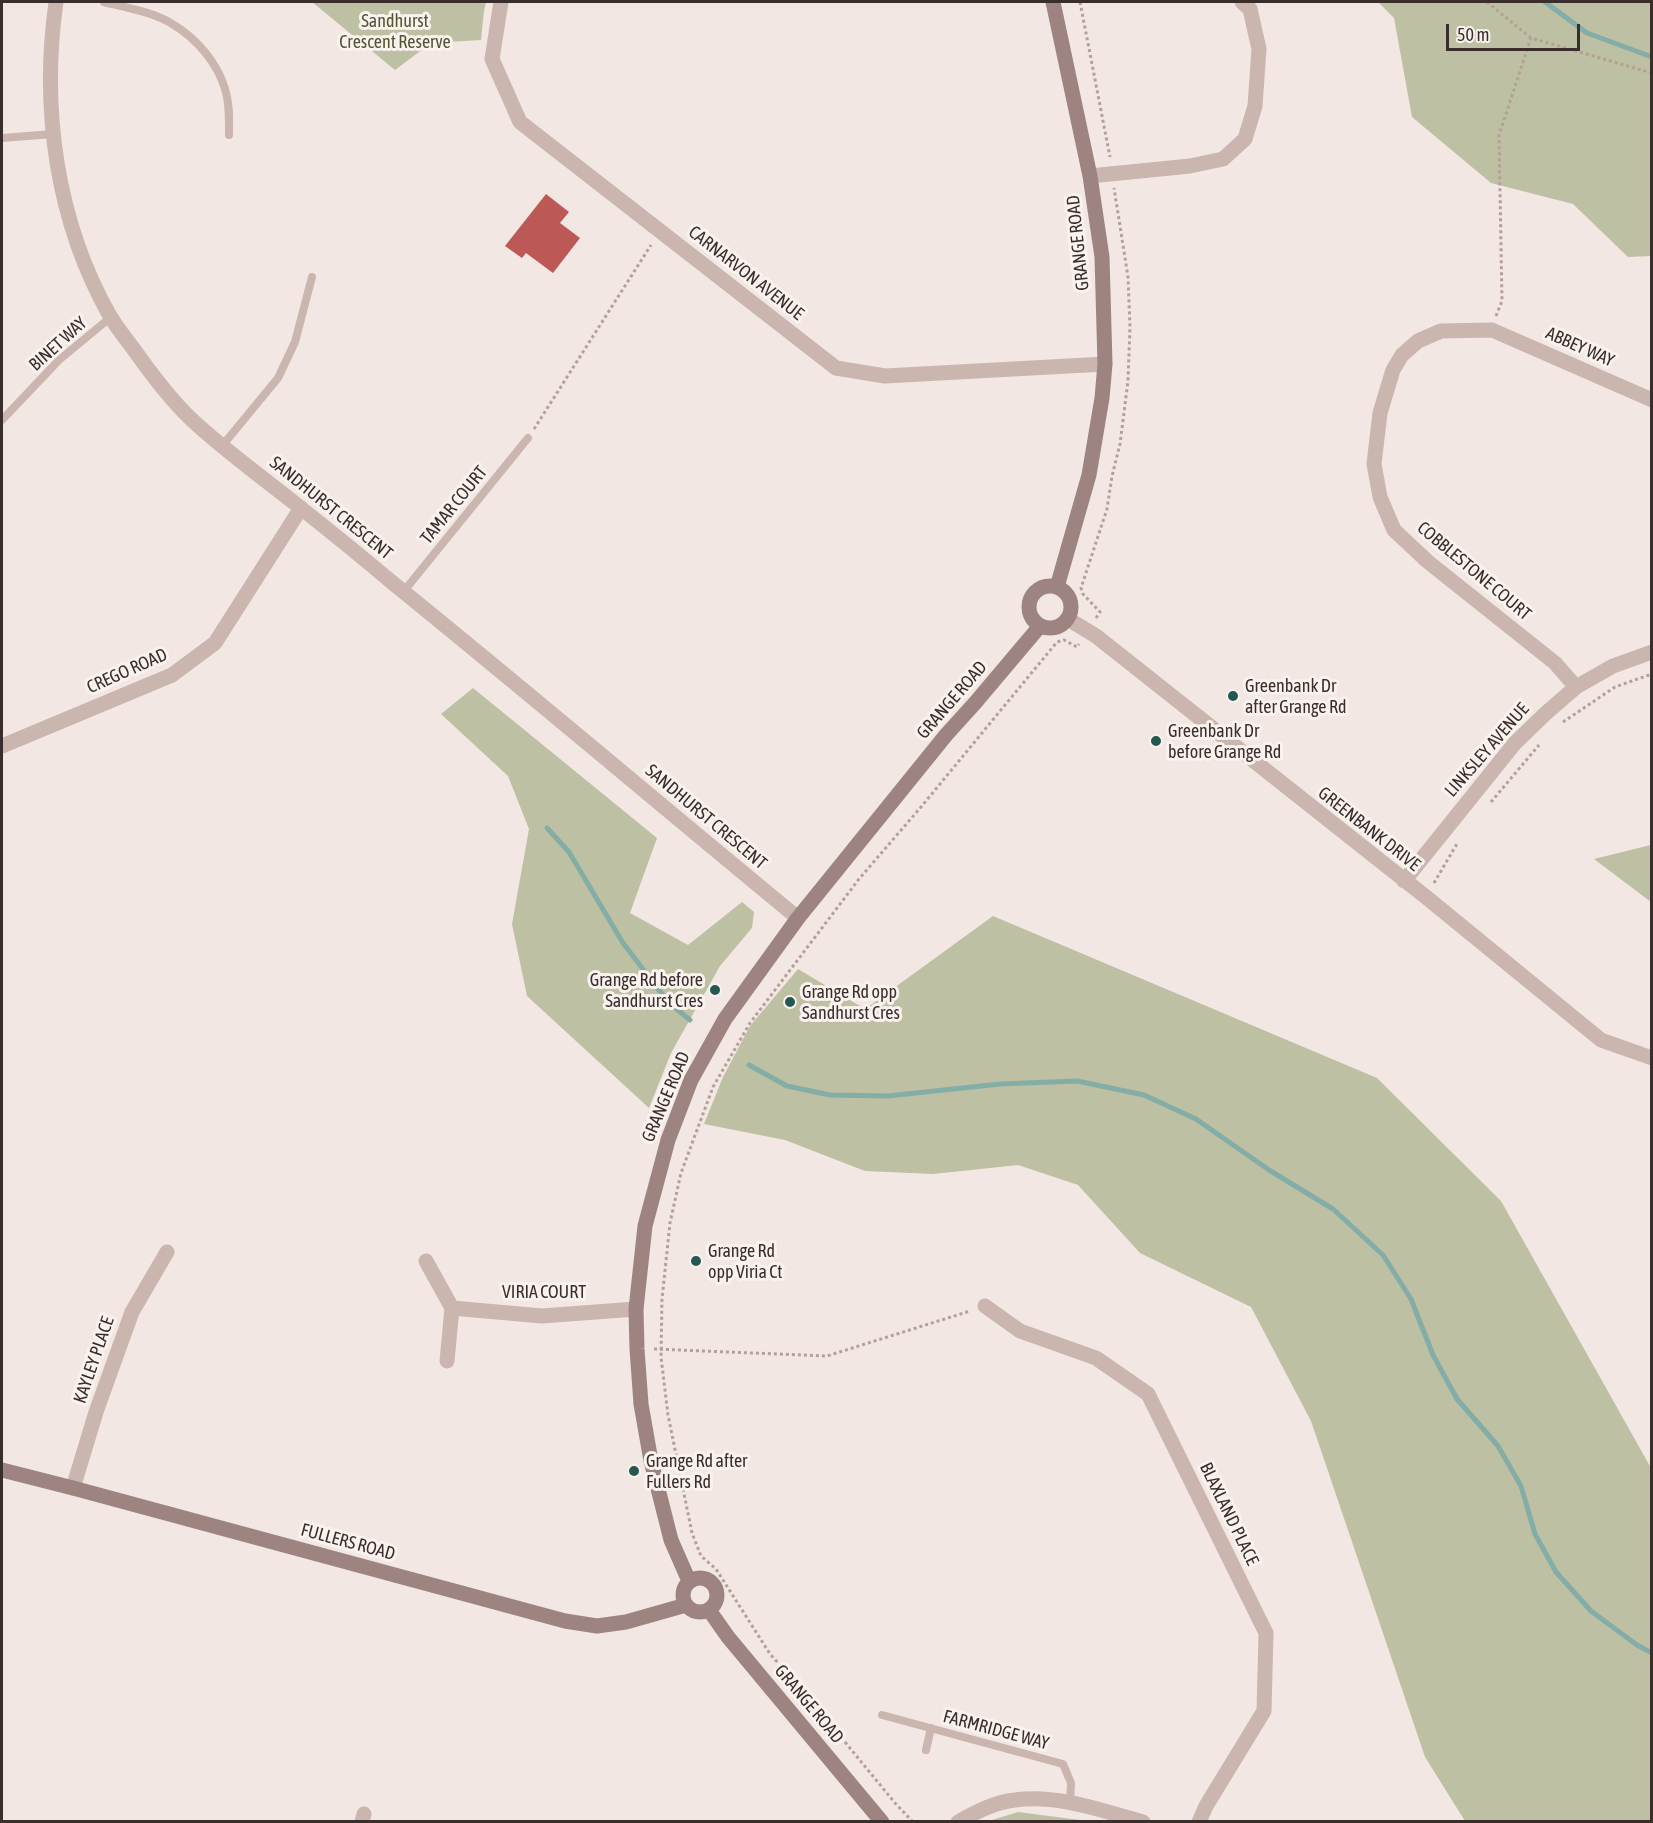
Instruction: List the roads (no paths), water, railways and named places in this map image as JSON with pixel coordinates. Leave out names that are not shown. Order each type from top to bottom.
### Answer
[{"type":"street","name":"SANDHURST CRESCENT","points":[[56,2],[52,30],[53,134],[58,174],[70,221],[87,268],[111,317],[160,386],[190,418],[222,446],[404,591],[798,918]]},
{"type":"street","name":"CARNARVON AVENUE","points":[[501,2],[492,59],[520,122],[836,368],[885,376],[1105,364]]},
{"type":"street","name":"GRANGE ROAD","points":[[1053,2],[1090,176],[1102,257],[1105,364],[1102,398],[1089,475],[1058,586]]},
{"type":"street","points":[[1090,176],[1190,166],[1223,159],[1245,139],[1255,106],[1259,49],[1250,9],[1242,2]]},
{"type":"street","name":"ABBEY WAY","points":[[1492,330],[1652,400]]},
{"type":"street","name":"COBBLESTONE COURT","points":[[1492,330],[1441,331],[1418,341],[1402,355],[1393,370],[1380,413],[1374,464],[1380,497],[1394,530],[1427,561],[1555,663],[1576,687]]},
{"type":"street","name":"CREGO ROAD","points":[[2,746],[172,675],[214,643],[301,508]]},
{"type":"street","points":[[1058,586],[1067,593],[1071,600],[1072,609],[1068,619],[1057,627],[1041,626],[1030,615],[1028,606],[1030,598],[1042,587],[1058,586]]},
{"type":"street","name":"GREENBANK DRIVE","points":[[1068,619],[1088,631],[1425,897],[1601,1040],[1652,1058]]},
{"type":"street","name":"GRANGE ROAD","points":[[689,1581],[671,1540],[651,1461],[641,1404],[637,1348],[636,1309],[645,1226],[668,1140],[691,1080],[725,1018],[798,918],[946,735],[1041,626]]},
{"type":"street","name":"LINKSLEY AVENUE","points":[[1404,881],[1515,743],[1545,714],[1576,687],[1613,666],[1652,652]]},
{"type":"street","name":"KAYLEY PLACE","points":[[73,1488],[96,1412],[132,1312],[167,1252]]},
{"type":"street","points":[[426,1261],[452,1308],[447,1361]]},
{"type":"street","name":"BLAXLAND PLACE","points":[[985,1306],[1020,1331],[1096,1358],[1148,1394],[1266,1633],[1264,1711],[1199,1821]]},
{"type":"street","name":"VIRIA COURT","points":[[452,1308],[542,1316],[636,1309]]},
{"type":"street","name":"FULLERS ROAD","points":[[2,1470],[565,1621],[597,1626],[626,1622],[686,1605]]},
{"type":"street","points":[[704,1578],[716,1586],[718,1599],[709,1610],[695,1612],[686,1605],[683,1596],[689,1581],[704,1578]]},
{"type":"street","name":"GRANGE ROAD","points":[[709,1610],[728,1637],[882,1821]]},
{"type":"street","points":[[958,1821],[993,1805],[1015,1800],[1041,1799],[1070,1803],[1143,1821]]},
{"type":"lane","points":[[104,2],[142,11],[174,25],[201,47],[225,89],[230,135]]},
{"type":"lane","points":[[2,138],[53,134]]},
{"type":"lane","points":[[222,446],[278,378],[294,342],[312,277]]},
{"type":"lane","name":"BINET WAY","points":[[2,420],[59,360],[111,317]]},
{"type":"lane","name":"TAMAR COURT","points":[[404,591],[528,438]]},
{"type":"lane","name":"FARMRIDGE WAY","points":[[882,1714],[1064,1764],[1071,1783],[1070,1803]]},
{"type":"lane","points":[[926,1750],[931,1728]]},
{"type":"waterway","points":[[1545,2],[1587,33],[1652,57]]},
{"type":"waterway","points":[[547,828],[569,852],[623,943],[669,1003],[690,1020]]},
{"type":"waterway","points":[[749,1065],[787,1086],[830,1095],[888,1096],[1000,1084],[1077,1081],[1144,1095],[1196,1119],[1269,1170],[1333,1209],[1383,1255],[1411,1299],[1433,1355],[1457,1399],[1498,1446],[1521,1486],[1535,1534],[1556,1572],[1591,1611],[1637,1645],[1652,1653]]},
{"type":"place","name":"Greenbank Dr after Grange Rd","points":[[1233,696]]},
{"type":"place","name":"Greenbank Dr before Grange Rd","points":[[1156,741]]},
{"type":"place","name":"Grange Rd before Sandhurst Cres","points":[[715,990]]},
{"type":"place","name":"Grange Rd opp Sandhurst Cres","points":[[790,1002]]},
{"type":"place","name":"Grange Rd opp Viria Ct","points":[[696,1261]]},
{"type":"place","name":"Grange Rd after Fullers Rd","points":[[634,1471]]},
{"type":"park label","name":"Sandhurst Crescent Reserve","points":[[395,31]]}]
